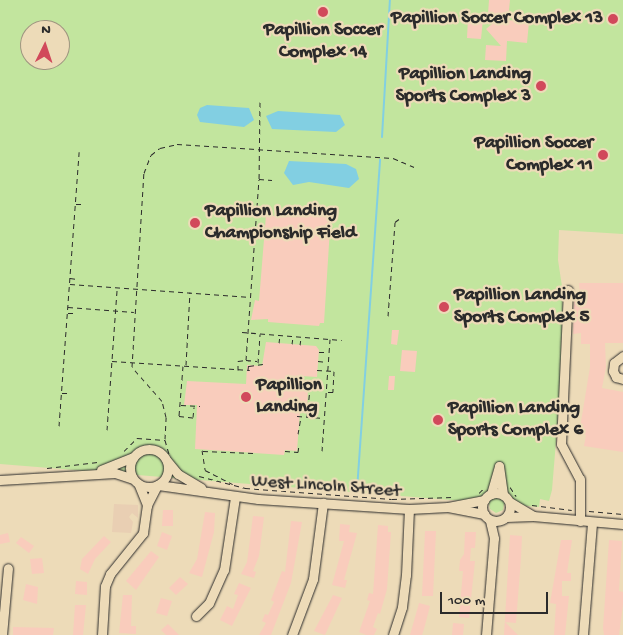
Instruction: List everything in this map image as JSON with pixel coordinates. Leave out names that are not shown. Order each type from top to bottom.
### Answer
[{"type":"street","points":[[568,290],[561,444],[580,479],[580,521]]},
{"type":"street","points":[[623,356],[614,363],[613,370],[616,377],[623,379]]},
{"type":"street","points":[[92,474],[148,449],[157,451],[169,461],[166,475],[157,485],[147,506],[144,533],[110,574],[105,586],[102,635]]},
{"type":"street","points":[[133,457],[130,466],[147,506]]},
{"type":"street","name":"West Lincoln Street","points":[[169,461],[178,474],[203,489]]},
{"type":"street","points":[[0,480],[115,473],[136,482],[157,485]]},
{"type":"street","points":[[498,481],[503,495],[510,502],[533,516]]},
{"type":"street","points":[[486,635],[494,538],[487,517],[487,497],[498,481]]},
{"type":"street","name":"West Lincoln Street","points":[[157,485],[203,489],[235,496],[409,508],[448,507],[503,495]]},
{"type":"street","points":[[196,616],[209,603],[224,570],[231,543],[235,496]]},
{"type":"street","points":[[494,538],[505,518],[510,502]]},
{"type":"street","points":[[292,635],[313,579],[323,503]]},
{"type":"street","name":"West Lincoln Street","points":[[448,507],[454,511],[505,518]]},
{"type":"street","points":[[393,635],[403,599],[409,508]]},
{"type":"street","points":[[505,518],[533,516],[623,524]]},
{"type":"street","points":[[583,635],[592,522]]},
{"type":"street","points":[[2,635],[8,568]]},
{"type":"path","points":[[246,360],[259,179],[260,102]]},
{"type":"path","points":[[169,461],[165,440],[166,418],[162,401],[134,372],[132,362],[144,173],[151,155],[160,148],[177,144],[393,158],[414,167]]},
{"type":"path","points":[[59,426],[78,152]]},
{"type":"path","points":[[259,179],[272,180]]},
{"type":"path","points":[[75,204],[82,204]]},
{"type":"path","points":[[388,316],[395,222],[399,219]]},
{"type":"path","points":[[70,278],[77,279]]},
{"type":"path","points":[[69,284],[251,297]]},
{"type":"path","points":[[107,430],[117,288]]},
{"type":"path","points":[[190,292],[179,416],[197,418]]},
{"type":"path","points":[[68,307],[135,312]]},
{"type":"path","points":[[67,313],[75,313]]},
{"type":"path","points":[[242,332],[342,340]]},
{"type":"path","points":[[249,366],[256,367],[258,362],[260,333]]},
{"type":"path","points":[[279,343],[280,335]]},
{"type":"path","points":[[292,344],[293,336]]},
{"type":"path","points":[[300,345],[301,337]]},
{"type":"path","points":[[322,451],[330,339]]},
{"type":"path","points":[[319,352],[329,352]]},
{"type":"path","points":[[112,361],[249,370],[249,360]]},
{"type":"path","points":[[238,370],[238,362],[249,360],[262,364]]},
{"type":"path","points":[[318,361],[328,362]]},
{"type":"path","points":[[317,370],[334,371],[332,392],[326,392]]},
{"type":"path","points":[[308,417],[310,390]]},
{"type":"path","points":[[62,392],[69,393]]},
{"type":"path","points":[[180,405],[200,406]]},
{"type":"path","points":[[193,418],[194,406]]},
{"type":"path","points":[[297,416],[324,418]]},
{"type":"path","points":[[298,434],[301,416]]},
{"type":"path","points":[[123,452],[137,438],[165,440]]},
{"type":"path","points":[[285,451],[298,452],[299,445]]},
{"type":"path","points":[[233,485],[232,481],[216,478],[205,470],[202,450],[253,453]]},
{"type":"path","points":[[39,470],[105,461]]},
{"type":"path","points":[[196,475],[233,485],[392,499],[459,497]]},
{"type":"path","points":[[474,494],[480,492],[488,480],[508,481],[520,501]]},
{"type":"path","points":[[526,504],[623,514]]},
{"type":"shaded area","points":[[114,504],[138,505],[138,518],[132,513],[129,517],[133,522],[131,533],[112,532]]},
{"type":"green space","name":"Papillion Landing","points":[[0,0],[623,0],[623,234],[559,230],[558,260],[563,293],[560,392],[552,490],[549,501],[540,499],[539,507],[504,504],[503,510],[496,513],[490,509],[489,503],[0,464]]},
{"type":"water","points":[[207,105],[249,108],[254,120],[244,127],[200,122],[197,115],[200,108]]},
{"type":"water","points":[[278,111],[340,115],[345,125],[336,132],[272,129],[266,116]]},
{"type":"water","points":[[289,161],[346,164],[356,169],[359,179],[349,188],[309,182],[293,185],[284,173]]},
{"type":"building","points":[[489,0],[510,0],[508,20],[529,22],[527,43],[507,41],[506,61],[485,60],[486,45],[501,46],[486,29],[503,15],[488,14]]},
{"type":"building","points":[[468,18],[483,19],[481,39],[467,38]]},
{"type":"building","points":[[287,210],[331,213],[324,323],[320,323],[319,326],[268,322],[268,319],[251,320],[255,300],[259,301],[266,215],[287,217]]},
{"type":"building","points":[[579,283],[623,283],[623,343],[605,343],[606,367],[602,388],[623,392],[623,452],[584,446],[586,435],[579,434],[590,367],[590,344],[581,344],[581,333],[573,334],[574,297],[580,296]]},
{"type":"building","points":[[392,330],[399,330],[397,345],[391,344]]},
{"type":"building","name":"Papillion Landing","points":[[266,342],[316,346],[319,350],[317,377],[301,376],[300,387],[308,388],[307,412],[300,411],[297,451],[285,450],[284,455],[195,449],[197,405],[184,405],[187,381],[246,384],[247,365],[262,366]]},
{"type":"building","points":[[402,350],[417,351],[415,372],[400,371]]},
{"type":"building","points":[[389,376],[395,376],[394,390],[388,390]]},
{"type":"building","points":[[163,510],[173,510],[173,526],[162,526]]},
{"type":"building","points":[[205,512],[215,513],[214,532],[202,577],[189,573],[197,559]]},
{"type":"building","points":[[253,516],[264,517],[259,556],[253,571],[256,572],[254,578],[241,574],[247,562]]},
{"type":"building","points":[[291,521],[302,522],[291,583],[271,635],[259,635],[266,623],[262,621],[265,614],[268,615],[274,602],[271,600],[282,571],[285,572]]},
{"type":"building","points":[[340,524],[350,525],[349,532],[357,533],[344,580],[347,580],[345,588],[332,585],[344,541],[339,541]]},
{"type":"building","points":[[378,525],[388,526],[388,532],[391,532],[387,589],[380,614],[378,613],[373,627],[377,629],[374,635],[366,635],[359,632],[370,601],[367,600],[369,593],[373,594]]},
{"type":"building","points":[[425,531],[436,531],[433,596],[422,596]]},
{"type":"building","points":[[162,532],[172,536],[167,550],[157,546]]},
{"type":"building","points":[[465,532],[476,532],[475,548],[471,548],[470,561],[475,561],[469,618],[459,617],[463,571],[459,571],[460,560],[464,554]]},
{"type":"building","points":[[8,533],[10,542],[0,544],[0,535]]},
{"type":"building","points":[[510,535],[522,536],[521,558],[516,623],[505,622],[518,635],[504,635]]},
{"type":"building","points":[[104,536],[111,542],[95,559],[88,574],[80,569],[82,559]]},
{"type":"building","points":[[21,537],[34,546],[29,553],[16,543]]},
{"type":"building","points":[[561,540],[572,540],[567,573],[571,573],[571,581],[562,581],[562,596],[569,596],[565,635],[554,635],[556,604],[550,603]]},
{"type":"building","points":[[609,540],[622,541],[619,591],[623,592],[623,604],[619,635],[604,635],[603,628]]},
{"type":"building","points":[[151,551],[159,557],[136,590],[126,581]]},
{"type":"building","points":[[42,558],[44,573],[32,574],[30,559]]},
{"type":"building","points":[[180,577],[188,584],[176,595],[169,588]]},
{"type":"building","points":[[76,581],[87,582],[87,595],[75,594]]},
{"type":"building","points":[[239,583],[251,588],[232,626],[220,620],[227,606],[233,609],[238,595],[234,594]]},
{"type":"building","points":[[26,584],[38,587],[37,604],[23,600]]},
{"type":"building","points":[[123,595],[132,595],[131,626],[136,626],[136,634],[119,633]]},
{"type":"building","points":[[333,595],[342,598],[325,635],[314,631]]},
{"type":"building","points":[[161,598],[172,601],[167,616],[156,613]]},
{"type":"building","points":[[419,603],[430,606],[424,629],[422,635],[410,635]]},
{"type":"building","points":[[75,605],[86,605],[83,635],[73,635]]},
{"type":"building","points":[[453,623],[464,624],[463,635],[452,635]]},
{"type":"building","points":[[168,624],[179,635],[166,635],[161,630]]},
{"type":"building","points":[[13,627],[54,628],[53,635],[13,635]]},
{"type":"waterway","points":[[382,137],[390,0]]},
{"type":"waterway","points":[[357,490],[380,160]]},
{"type":"place","name":"Papillion Soccer Complex 14","points":[[323,12]]},
{"type":"place","name":"Papillion Soccer Complex 13","points":[[613,19]]},
{"type":"place","name":"Papillion Landing Sports Complex 3","points":[[541,86]]},
{"type":"place","name":"Papillion Soccer Complex 11","points":[[603,155]]},
{"type":"place","name":"Papillion Landing Championship Field","points":[[195,223]]},
{"type":"place","name":"Papillion Landing Sports Complex 5","points":[[444,307]]},
{"type":"place","name":"Papillion Landing","points":[[246,397]]},
{"type":"place","name":"Papillion Landing Sports Complex 6","points":[[438,420]]}]
